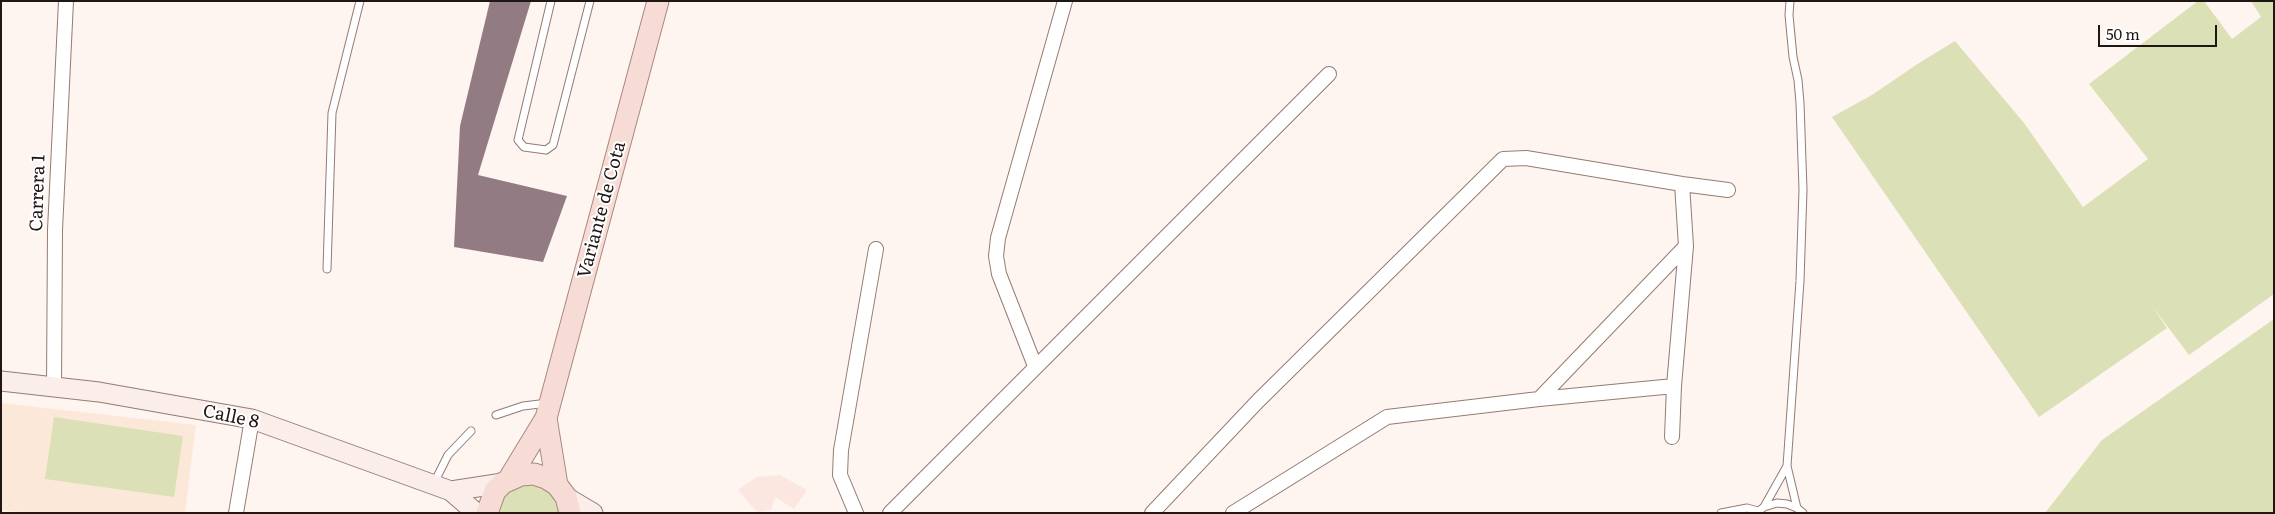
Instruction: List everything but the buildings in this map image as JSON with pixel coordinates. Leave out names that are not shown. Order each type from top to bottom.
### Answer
[{"type":"main road","name":"Variante de Cota","points":[[487,513],[495,491],[506,481],[548,410],[658,1]]},
{"type":"main road","name":"Calle 8","points":[[1,381],[99,392],[252,419],[451,491]]},
{"type":"main road","name":"Variante de Cota","points":[[548,410],[564,498]]},
{"type":"main road","points":[[451,491],[506,481],[521,475],[534,474],[546,478],[564,498],[593,513]]},
{"type":"main road","points":[[451,491],[476,513]]},
{"type":"street","name":"Carrera 1","points":[[54,387],[55,230],[66,1]]},
{"type":"street","points":[[1035,366],[999,274],[996,256],[998,238],[1065,1]]},
{"type":"street","points":[[890,513],[1329,74]]},
{"type":"street","points":[[1152,513],[1258,401],[1503,158],[1526,158],[1728,190]]},
{"type":"street","points":[[1672,437],[1674,386],[1686,246],[1682,184]]},
{"type":"street","points":[[1538,399],[1686,246]]},
{"type":"street","points":[[856,513],[840,475],[841,450],[876,249]]},
{"type":"street","points":[[1233,513],[1387,417],[1538,399],[1674,386]]},
{"type":"street","points":[[236,513],[252,419]]},
{"type":"lane","points":[[327,269],[332,112],[360,1]]},
{"type":"lane","points":[[551,1],[518,140],[524,146],[546,150],[553,145],[590,1]]},
{"type":"lane","points":[[1790,1],[1793,57],[1800,103],[1803,190],[1800,281],[1787,466],[1797,508]]},
{"type":"lane","points":[[496,415],[523,406],[548,410]]},
{"type":"lane","points":[[433,484],[448,455],[471,431]]},
{"type":"lane","points":[[1759,511],[1787,466]]},
{"type":"lane","points":[[1721,513],[1747,508],[1759,511],[1777,503],[1797,508],[1803,513]]},
{"type":"shaded area","points":[[1,403],[196,425],[185,513],[29,513],[1,510]]},
{"type":"shaded area","points":[[780,475],[807,490],[794,509],[775,497],[771,510],[757,512],[738,490],[757,477]]},
{"type":"green space","points":[[2198,1],[2204,1],[2232,39],[2261,17],[2251,1],[2274,1],[2274,294],[2189,355],[2152,306],[2167,328],[2039,417],[1832,117],[1872,95],[1955,41],[2024,123],[2083,207],[2148,159],[2089,84]]},
{"type":"green space","points":[[2274,319],[2274,513],[2045,513],[2102,440]]},
{"type":"green space","points":[[54,417],[183,436],[174,497],[45,479]]},
{"type":"green space","points":[[517,482],[549,487],[564,513],[493,513],[494,506]]}]
